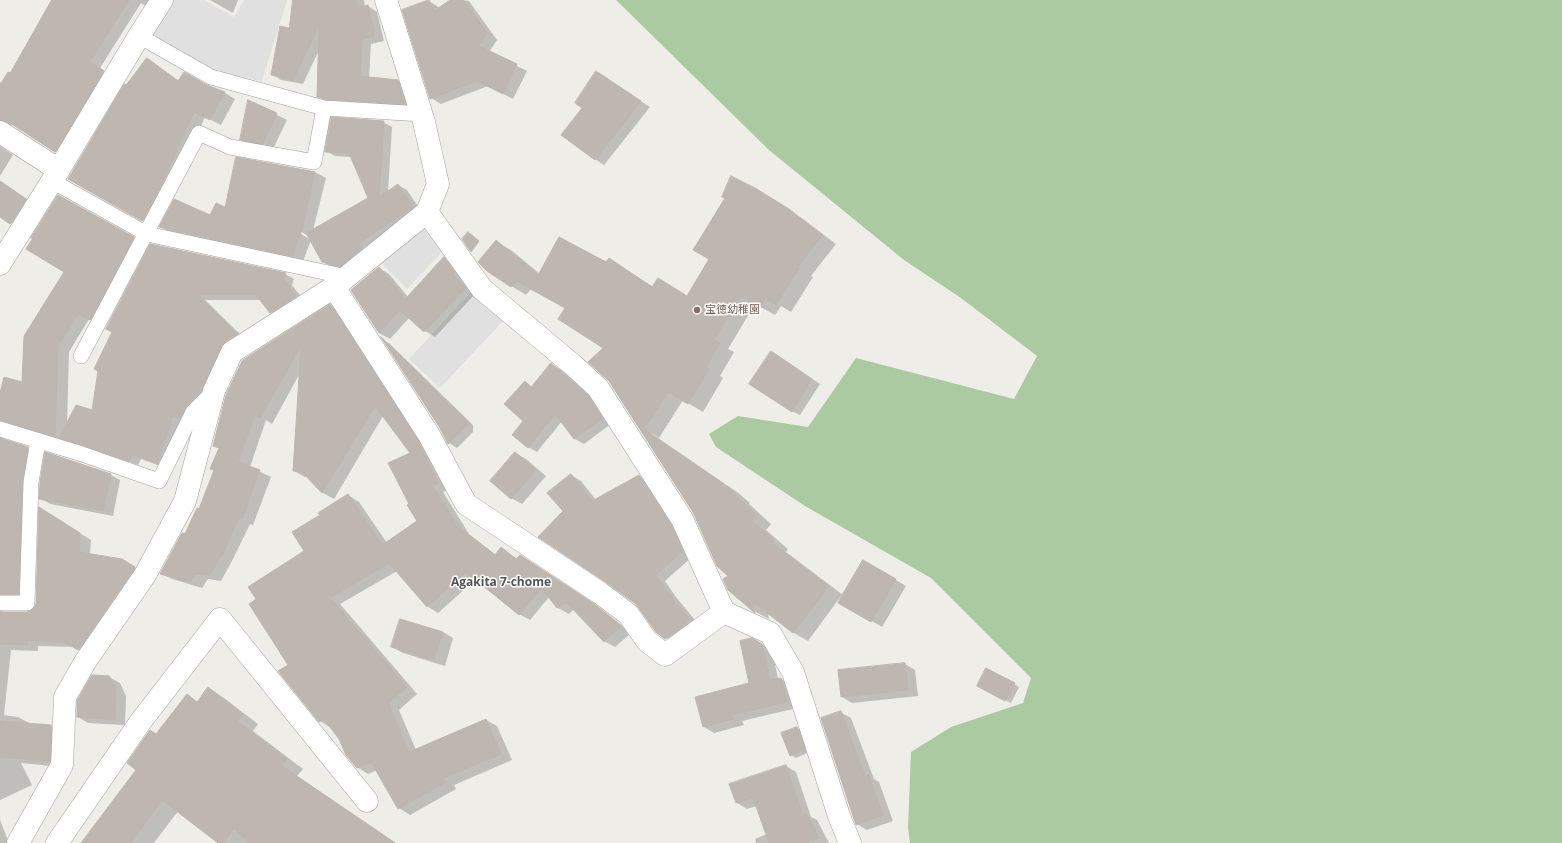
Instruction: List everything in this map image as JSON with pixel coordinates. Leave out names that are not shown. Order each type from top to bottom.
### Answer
[{"type":"street","points":[[0,264],[56,176],[138,36],[162,0]]},
{"type":"street","points":[[18,843],[62,764],[65,697],[85,662],[145,575],[184,502],[214,391],[232,352],[341,282],[427,212],[438,184],[422,114],[386,0]]},
{"type":"street","points":[[0,132],[56,176]]},
{"type":"street","points":[[427,212],[482,289],[573,365],[598,388],[682,519],[724,612],[770,633],[793,672],[839,816],[850,843]]},
{"type":"street","points":[[341,282],[466,504],[600,593],[628,614],[647,641],[665,655],[724,612]]},
{"type":"street","points":[[57,843],[141,721],[220,619],[366,801]]},
{"type":"lane","points":[[138,36],[211,77],[324,108],[422,114]]},
{"type":"lane","points":[[81,356],[147,234],[199,133],[230,147],[314,162],[324,108]]},
{"type":"lane","points":[[56,176],[147,234],[341,282]]},
{"type":"lane","points":[[0,429],[82,454],[159,481],[193,412],[214,391]]},
{"type":"lane","points":[[0,603],[27,602],[31,482],[38,441]]},
{"type":"green space","points":[[616,0],[1562,0],[1562,843],[910,843],[908,828],[911,752],[951,727],[1023,703],[1031,678],[931,578],[805,506],[716,447],[709,434],[738,416],[808,427],[856,358],[1014,399],[1037,356],[961,298],[904,260],[769,150]]},
{"type":"shaded area","points":[[171,0],[204,0],[234,17],[244,0],[287,0],[262,81],[216,72],[150,34]]},
{"type":"shaded area","points":[[425,225],[443,251],[407,289],[380,261]]},
{"type":"shaded area","points":[[474,289],[506,318],[440,388],[409,359]]},
{"type":"building","points":[[52,0],[129,0],[90,62],[104,71],[55,152],[7,121],[0,120],[0,85],[8,72],[10,73]]},
{"type":"building","points":[[293,0],[356,0],[358,8],[368,5],[375,36],[362,39],[360,76],[398,80],[405,104],[325,99],[317,97],[319,25],[293,80],[271,75],[280,26],[289,28]]},
{"type":"building","points":[[429,0],[434,11],[450,0],[464,0],[487,33],[479,46],[517,64],[503,94],[477,81],[430,99],[402,10]]},
{"type":"building","points":[[147,58],[178,81],[184,72],[207,85],[225,92],[210,120],[194,112],[160,187],[142,221],[68,179],[124,84],[126,85]]},
{"type":"building","points":[[596,71],[641,101],[595,160],[561,135],[582,108],[575,103]]},
{"type":"building","points":[[248,100],[277,113],[263,144],[240,140]]},
{"type":"building","points":[[331,117],[384,121],[379,197],[398,184],[413,207],[359,243],[363,248],[340,266],[322,262],[306,233],[368,198],[349,153],[325,152]]},
{"type":"building","points":[[236,157],[315,172],[301,233],[292,256],[159,227],[174,199],[210,215],[216,203],[225,207]]},
{"type":"building","points":[[731,176],[755,188],[789,209],[822,235],[797,268],[799,268],[776,305],[766,298],[760,308],[741,296],[714,340],[720,343],[706,367],[709,369],[688,404],[668,392],[644,429],[723,483],[736,494],[735,495],[757,515],[752,521],[774,540],[772,543],[829,586],[793,633],[753,602],[755,613],[728,590],[723,579],[728,576],[717,566],[693,512],[609,381],[588,362],[603,348],[558,319],[565,308],[516,281],[511,287],[487,271],[478,262],[496,240],[538,275],[559,237],[606,262],[609,258],[652,287],[658,278],[687,296],[709,259],[693,250],[725,198],[722,197]]},
{"type":"building","points":[[0,181],[26,199],[10,224],[0,217]]},
{"type":"building","points":[[58,195],[134,237],[90,320],[78,314],[58,346],[55,436],[0,420],[0,393],[4,377],[22,382],[24,336],[64,272],[26,249],[33,238],[31,238]]},
{"type":"building","points":[[468,232],[479,241],[471,252],[462,239]]},
{"type":"building","points":[[150,244],[286,273],[284,279],[296,296],[270,313],[256,295],[198,295],[237,334],[225,341],[201,391],[186,406],[180,419],[173,416],[157,463],[132,455],[129,461],[59,438],[76,405],[92,410],[98,371],[94,369],[112,332],[106,329]]},
{"type":"building","points":[[444,257],[455,272],[453,274],[466,288],[424,332],[400,310],[379,333],[351,290],[379,267],[405,299]]},
{"type":"building","points":[[330,304],[418,441],[438,483],[433,486],[458,527],[495,555],[501,547],[516,559],[520,555],[593,603],[621,626],[604,642],[566,602],[557,608],[541,588],[519,615],[466,572],[427,607],[389,563],[330,598],[407,687],[388,703],[409,752],[486,719],[501,754],[443,778],[446,782],[398,809],[371,762],[357,768],[346,755],[339,739],[324,719],[319,722],[278,671],[288,665],[249,604],[256,599],[248,587],[304,551],[292,532],[320,515],[318,513],[348,494],[382,545],[417,521],[407,505],[409,504],[388,463],[410,453],[375,406],[322,493],[302,472],[293,471],[301,346],[260,418],[255,415],[238,462],[260,470],[242,519],[239,518],[223,553],[210,575],[196,574],[190,582],[160,574],[182,533],[185,534],[197,508],[199,509],[214,470],[210,469],[219,448],[213,446],[226,395],[242,361]]},
{"type":"building","points":[[381,337],[469,423],[448,444],[440,428]]},
{"type":"building","points":[[771,351],[812,379],[792,412],[749,384]]},
{"type":"building","points":[[551,363],[588,396],[603,418],[574,439],[555,414],[528,448],[512,435],[523,421],[504,404],[525,381],[531,387]]},
{"type":"building","points":[[0,438],[28,447],[22,481],[22,495],[20,495],[22,496],[18,594],[0,594]]},
{"type":"building","points":[[45,452],[111,474],[103,511],[39,499]]},
{"type":"building","points":[[515,452],[536,470],[511,499],[490,481]]},
{"type":"building","points":[[571,474],[592,501],[639,475],[671,525],[683,551],[656,575],[666,590],[690,619],[686,621],[687,623],[665,639],[656,632],[636,604],[538,537],[563,511],[547,493]]},
{"type":"building","points":[[39,507],[80,533],[79,552],[122,559],[135,567],[78,650],[64,642],[28,640],[27,645],[0,644],[0,612],[27,612],[34,608],[36,604]]},
{"type":"building","points":[[863,560],[896,579],[871,622],[838,603]]},
{"type":"building","points":[[400,619],[443,632],[434,660],[391,647]]},
{"type":"building","points":[[752,638],[762,644],[770,680],[781,678],[787,702],[732,715],[734,719],[703,727],[695,697],[749,683],[740,641]]},
{"type":"building","points":[[905,663],[908,690],[841,697],[838,670]]},
{"type":"building","points":[[986,668],[1015,683],[1005,701],[977,686]]},
{"type":"building","points":[[92,675],[109,676],[116,689],[115,720],[77,717],[77,701]]},
{"type":"building","points":[[208,687],[243,714],[237,721],[287,759],[282,766],[395,843],[249,843],[234,828],[223,843],[218,843],[162,800],[131,843],[81,843],[136,770],[127,763],[150,730],[156,734],[187,694],[197,702]]},
{"type":"building","points":[[841,711],[865,776],[869,775],[883,815],[856,825],[821,718]]},
{"type":"building","points":[[0,721],[51,725],[50,761],[0,757]]},
{"type":"building","points":[[797,727],[805,750],[790,756],[781,733]]},
{"type":"building","points":[[786,765],[803,815],[806,813],[819,837],[807,843],[769,843],[753,798],[736,803],[729,784]]},
{"type":"place","name":"宝徳幼稚園","points":[[697,310]]},
{"type":"district","name":"Agakita 7-chome","points":[[501,583]]}]
